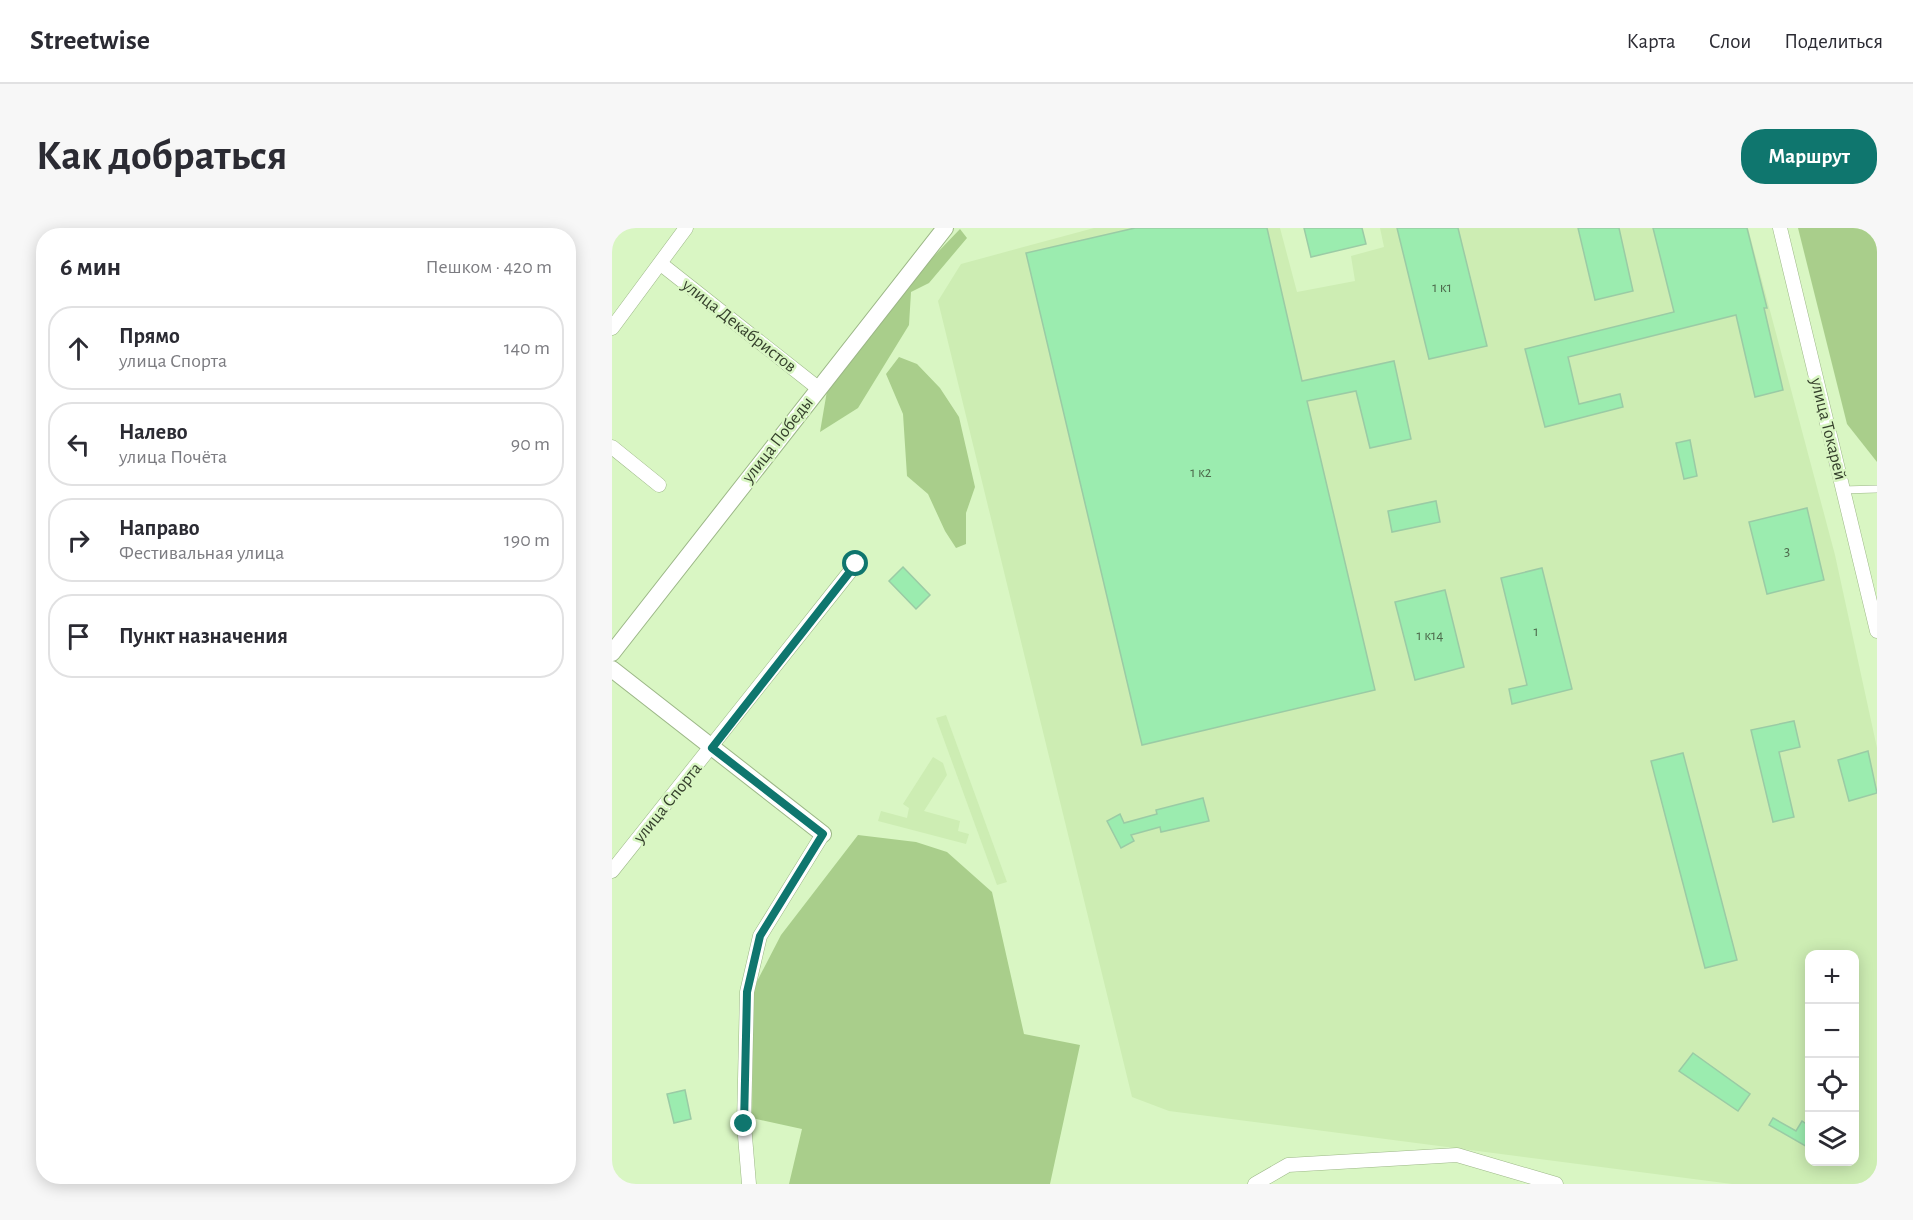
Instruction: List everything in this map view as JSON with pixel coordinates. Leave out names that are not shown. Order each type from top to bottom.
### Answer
[{"type":"street","points":[[612,328],[686,228]]},
{"type":"street","name":"улица Победы","points":[[612,653],[945,228]]},
{"type":"street","name":"улица Токарей","points":[[1780,228],[1877,628]]},
{"type":"street","name":"улица Декабристов","points":[[661,264],[818,388]]},
{"type":"street","points":[[612,447],[659,484]]},
{"type":"street","name":"улица Спорта","points":[[612,871],[856,564]]},
{"type":"street","points":[[612,669],[823,834],[760,936],[747,992],[744,1124],[749,1184]]},
{"type":"street","points":[[1255,1184],[1288,1165],[1457,1155],[1556,1184]]},
{"type":"lane","points":[[1843,490],[1877,489]]},
{"type":"shaded area","points":[[1094,228],[1280,228],[1297,292],[1355,281],[1351,256],[1384,247],[1380,228],[1748,228],[1835,555],[1877,748],[1877,1184],[1732,1184],[1169,1111],[1132,1097],[938,301],[961,264]]},
{"type":"shaded area","points":[[1798,228],[1877,228],[1877,462],[1847,424]]},
{"type":"shaded area","points":[[960,229],[967,238],[929,283],[911,292],[909,325],[858,408],[820,432],[828,385],[911,280]]},
{"type":"shaded area","points":[[899,357],[917,364],[940,388],[959,417],[975,487],[966,513],[966,544],[956,548],[945,531],[928,494],[907,476],[903,414],[886,374]]},
{"type":"shaded area","points":[[946,715],[1007,882],[997,885],[936,718]]},
{"type":"shaded area","points":[[933,757],[943,763],[947,775],[924,811],[960,821],[958,831],[969,834],[966,844],[878,821],[881,811],[907,818],[909,808],[903,804]]},
{"type":"shaded area","points":[[858,835],[916,842],[947,852],[992,892],[1024,1034],[1080,1045],[1050,1184],[789,1184],[802,1129],[752,1118],[753,989],[781,935]]},
{"type":"building","points":[[1135,228],[1267,228],[1302,381],[1394,361],[1411,439],[1370,448],[1356,391],[1307,401],[1375,690],[1142,745],[1026,253]]},
{"type":"building","points":[[1304,228],[1362,228],[1366,244],[1311,257]]},
{"type":"building","points":[[1397,228],[1458,228],[1487,346],[1429,359]]},
{"type":"building","points":[[1578,228],[1619,228],[1633,291],[1595,300]]},
{"type":"building","points":[[1653,228],[1747,228],[1767,308],[1764,308],[1783,390],[1755,397],[1736,315],[1568,357],[1579,404],[1620,394],[1623,407],[1545,427],[1525,349],[1674,312]]},
{"type":"building","points":[[1690,440],[1697,476],[1684,479],[1676,443]]},
{"type":"building","points":[[1436,501],[1440,522],[1392,532],[1388,511]]},
{"type":"building","points":[[1807,508],[1824,580],[1767,594],[1749,522]]},
{"type":"building","points":[[903,567],[930,595],[916,609],[889,581]]},
{"type":"building","points":[[1542,568],[1572,689],[1512,704],[1509,689],[1527,685],[1501,578]]},
{"type":"building","points":[[1445,590],[1464,667],[1415,680],[1395,602]]},
{"type":"building","points":[[1794,721],[1800,747],[1779,752],[1794,817],[1773,822],[1751,730]]},
{"type":"building","points":[[1868,751],[1877,793],[1849,801],[1838,760]]},
{"type":"building","points":[[1683,753],[1737,960],[1705,968],[1651,761]]},
{"type":"building","points":[[1203,798],[1209,821],[1161,832],[1160,827],[1131,835],[1134,841],[1121,848],[1107,821],[1120,814],[1124,823],[1157,814],[1156,810]]},
{"type":"building","points":[[1693,1053],[1750,1094],[1738,1111],[1679,1071]]},
{"type":"building","points":[[685,1090],[691,1119],[674,1123],[667,1094]]},
{"type":"building","points":[[1773,1118],[1796,1131],[1802,1121],[1805,1123],[1805,1146],[1769,1125]]},
{"type":"route","points":[[744,1124],[747,992],[760,936],[823,834],[712,748],[856,564]]}]
